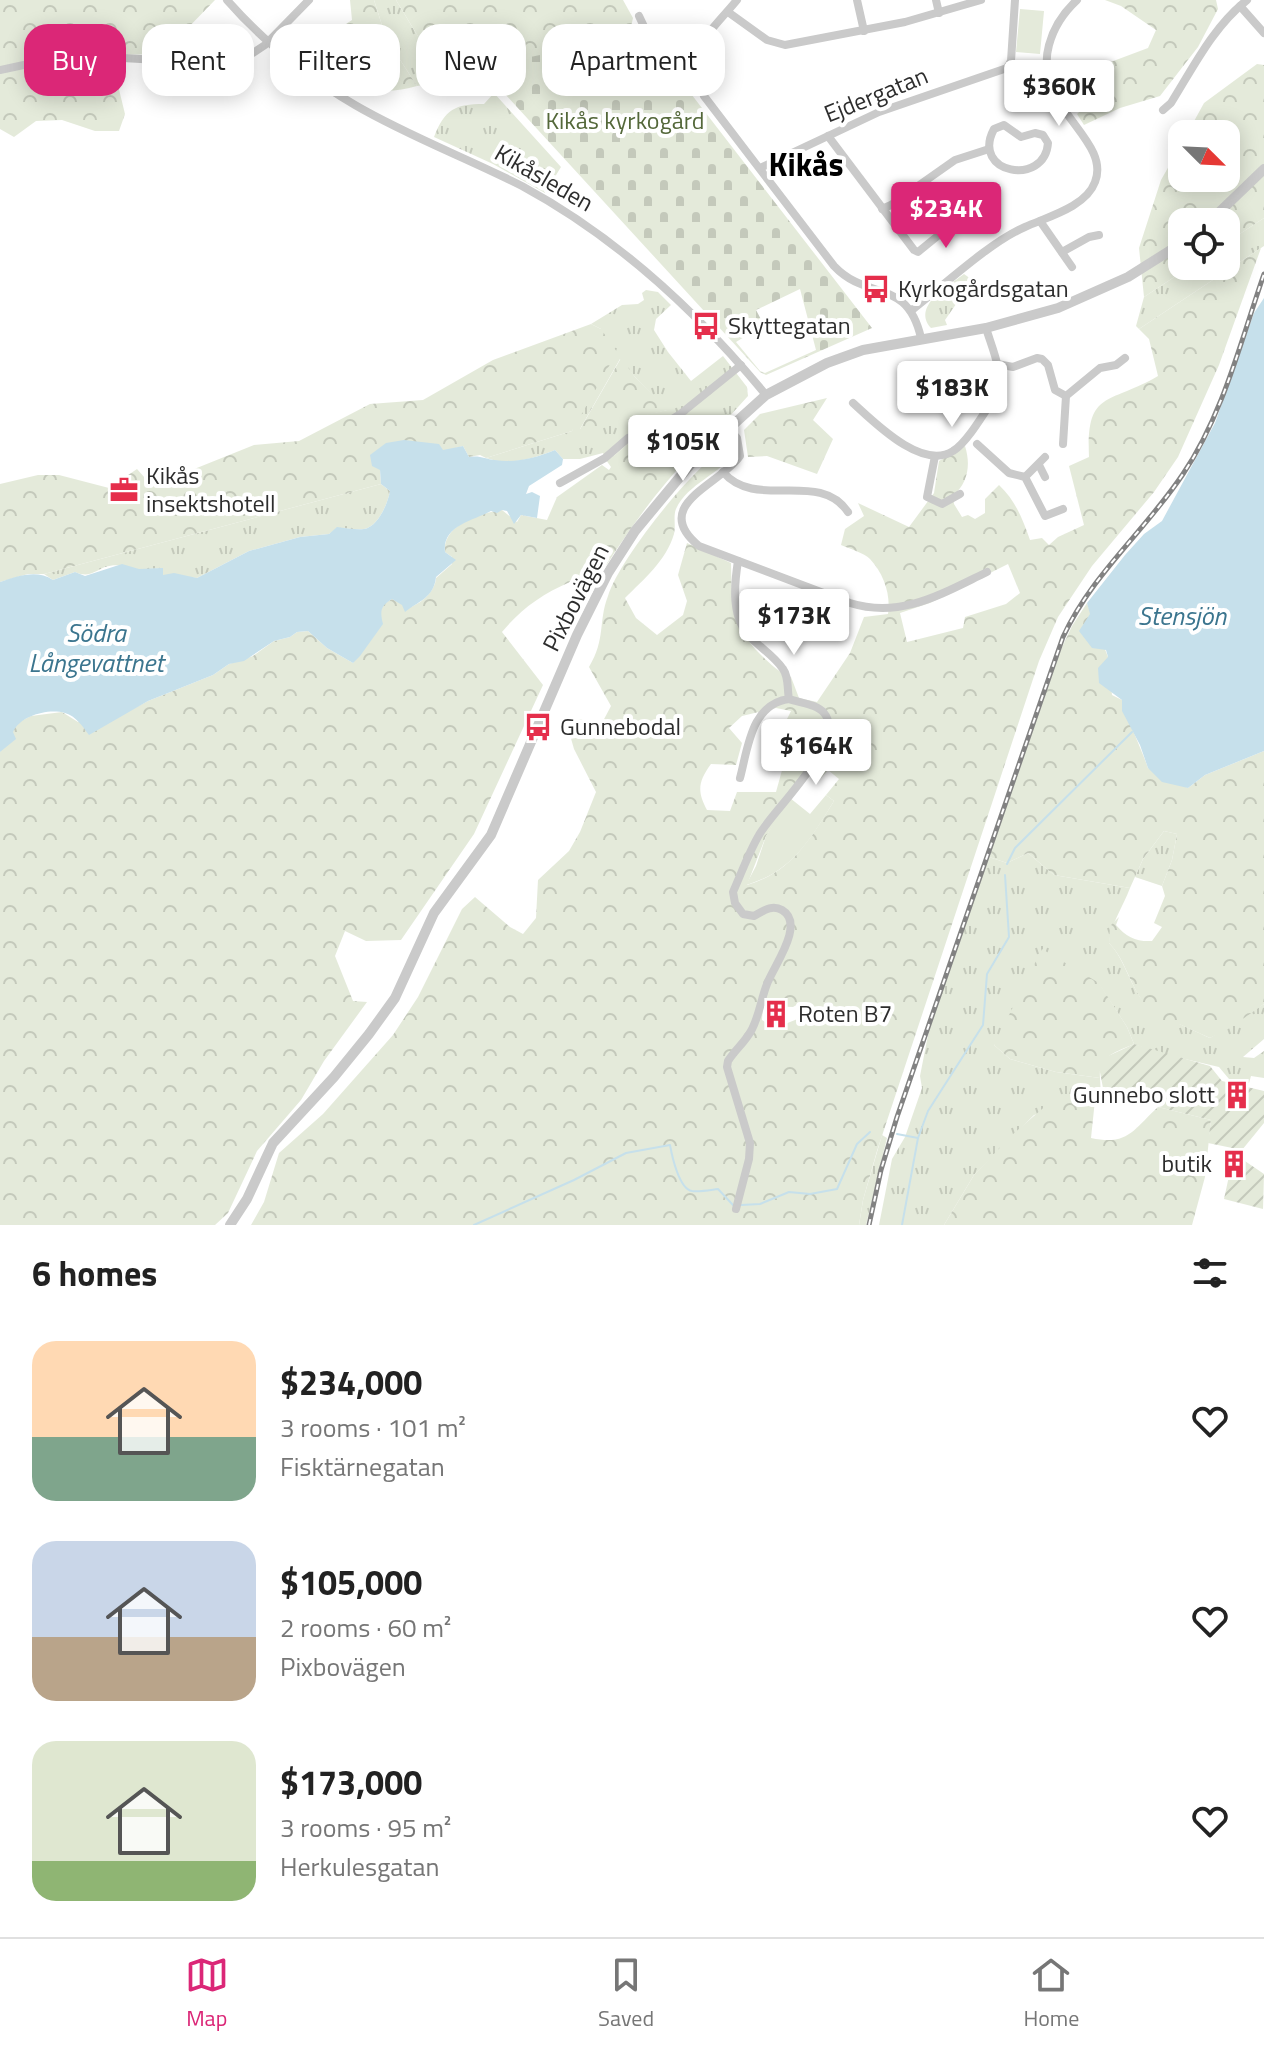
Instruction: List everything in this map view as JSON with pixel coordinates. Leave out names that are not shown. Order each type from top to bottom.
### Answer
[{"type":"street","name":"Kikåsleden","points":[[227,0],[268,42],[356,106],[522,186],[593,230],[661,284],[706,326],[766,395]]},
{"type":"street","points":[[0,70],[70,55],[158,60],[204,54],[253,53],[309,0]]},
{"type":"street","points":[[718,24],[737,0]]},
{"type":"street","points":[[857,0],[864,31]]},
{"type":"street","points":[[936,0],[939,13]]},
{"type":"street","points":[[728,12],[767,40],[783,45],[864,31],[981,0]]},
{"type":"street","name":"Ejdergatan","points":[[760,168],[896,105],[1009,65],[1015,0]]},
{"type":"street","points":[[912,310],[1000,241],[1080,201],[1092,188],[1098,173],[1095,155],[1054,96],[1046,70],[1052,33],[1060,18],[1077,0]]},
{"type":"street","points":[[1163,110],[1171,103],[1212,36],[1244,3],[1264,33]]},
{"type":"street","points":[[639,16],[643,24]]},
{"type":"street","points":[[704,96],[845,278],[897,297],[912,310],[921,338]]},
{"type":"street","points":[[1004,125],[1021,137],[1035,133],[1043,135],[1048,143],[1045,155],[1031,167],[1015,171],[1003,169],[989,149],[994,129],[1004,125]]},
{"type":"street","points":[[828,136],[914,250],[918,252],[956,221]]},
{"type":"street","points":[[882,209],[955,160],[989,149]]},
{"type":"street","points":[[1224,208],[1264,169]]},
{"type":"street","points":[[1040,221],[1072,267]]},
{"type":"street","points":[[1062,252],[1099,235]]},
{"type":"street","name":"Pixbovägen","points":[[230,1225],[247,1199],[273,1143],[315,1099],[385,1013],[401,987],[434,913],[491,835],[591,606],[619,555],[653,507],[694,460],[766,395],[827,363],[863,350],[1030,317],[1078,301],[1143,269],[1168,252]]},
{"type":"street","points":[[853,403],[896,441],[935,456],[956,450],[998,392],[1000,384],[986,328]]},
{"type":"street","points":[[1063,444],[1066,396],[1100,368],[1116,365],[1125,358]]},
{"type":"street","points":[[997,364],[1013,367],[1042,359],[1048,365],[1055,390],[1066,396]]},
{"type":"street","points":[[560,483],[605,458],[628,438],[679,415],[741,365]]},
{"type":"street","points":[[727,427],[737,438],[740,451],[737,460],[689,499],[685,506],[682,522],[685,533],[699,546],[850,603],[875,609],[909,607],[987,572]]},
{"type":"street","points":[[977,444],[1009,473],[1025,477],[1045,516],[1063,509]]},
{"type":"street","points":[[935,456],[927,497],[942,504],[960,494]]},
{"type":"street","points":[[1025,477],[1045,457]]},
{"type":"street","points":[[1039,465],[1045,477]]},
{"type":"street","points":[[723,472],[733,482],[761,492],[802,490],[825,495],[848,512]]},
{"type":"street","points":[[738,561],[735,594],[741,624],[748,636],[786,672],[789,699]]},
{"type":"street","points":[[736,1209],[750,1143],[727,1067],[728,1061],[752,1030],[768,980],[791,928],[789,917],[781,909],[769,907],[754,916],[743,914],[735,903],[733,892],[759,833],[790,798],[817,759],[827,731],[828,720],[824,712],[789,699],[771,705],[756,721],[740,778]]},
{"type":"green space","points":[[0,0],[215,0],[192,24],[142,24],[142,54],[126,55],[126,24],[24,24],[24,96],[121,96],[125,114],[119,131],[95,131],[62,120],[36,121],[14,137],[0,129]]},
{"type":"green space","points":[[350,0],[374,0],[382,24],[346,24],[352,20]]},
{"type":"green space","points":[[374,0],[396,0],[416,33],[416,84],[400,60],[400,24],[382,24]]},
{"type":"green space","points":[[396,0],[623,0],[633,18],[632,24],[542,24],[542,56],[526,59],[526,24],[416,24],[416,33]]},
{"type":"green space","points":[[1105,0],[1216,0],[1218,9],[1198,47],[1160,96],[1120,108],[1084,125],[1077,114],[1088,104],[1084,94],[1111,90],[1108,63],[1148,48],[1156,30],[1121,6]]},
{"type":"green space","points":[[1020,9],[1044,11],[1040,54],[1016,52]]},
{"type":"green space","name":"Kikås kyrkogård","points":[[542,55],[542,96],[693,96],[872,328],[766,375],[760,372],[507,96],[526,96],[526,58]],"holes":[[[800,289],[816,350],[765,373],[736,342],[764,325],[756,310]]]},
{"type":"green space","points":[[400,60],[416,84],[400,90]]},
{"type":"green space","points":[[1257,64],[1264,65],[1264,218],[1240,234],[1240,208],[1168,208],[1170,280],[1144,297],[1139,248],[1168,168],[1168,192],[1240,192],[1240,120],[1195,120],[1204,103]]},
{"type":"green space","points":[[491,96],[497,96],[561,167],[545,193],[493,164],[434,137],[442,120],[452,110],[484,104]]},
{"type":"green space","points":[[1264,218],[1264,246],[1240,262],[1240,234]]},
{"type":"green space","points":[[1261,248],[1219,365],[1178,457],[1154,492],[1092,566],[1058,617],[1039,661],[877,1151],[859,1225],[251,1225],[264,1202],[279,1153],[323,1114],[393,1035],[418,997],[462,909],[475,897],[523,934],[536,918],[538,880],[569,851],[596,792],[574,749],[568,728],[578,719],[602,723],[611,706],[589,667],[598,648],[608,596],[642,537],[695,473],[726,447],[734,452],[681,500],[675,512],[674,534],[666,553],[625,598],[636,618],[657,635],[683,615],[687,601],[678,575],[687,543],[731,563],[735,613],[744,634],[768,662],[791,677],[799,698],[817,702],[850,653],[864,617],[888,614],[887,592],[875,565],[864,555],[841,545],[845,529],[864,516],[858,503],[909,527],[934,493],[939,461],[965,446],[967,473],[953,496],[962,517],[968,515],[975,519],[985,513],[985,499],[999,485],[1022,518],[1030,540],[1042,538],[1049,545],[1058,537],[1084,525],[1069,466],[1089,457],[1089,435],[1097,409],[1114,396],[1158,376],[1149,339],[1139,329],[1213,280],[1240,280],[1240,262]],"holes":[[[1008,564],[1020,593],[1006,604],[965,617],[963,628],[907,642],[900,613],[930,603]],[[776,708],[791,711],[785,723],[796,739],[784,763],[776,792],[737,792],[730,811],[707,810],[700,792],[703,776],[711,764],[736,765],[742,743],[729,728],[742,716]],[[828,770],[839,779],[826,795],[834,801],[817,828],[788,863],[747,885],[766,836],[811,771],[821,778]],[[798,1004],[804,1009],[800,1018],[775,1028],[762,1020],[763,1006],[793,1007]]]},
{"type":"green space","points":[[964,274],[971,279],[970,284],[945,320],[947,325],[931,328],[926,320],[929,305],[941,291]]},
{"type":"green space","points":[[1170,280],[1213,280],[1139,329],[1136,326],[1144,297]]},
{"type":"green space","points":[[646,290],[658,292],[671,305],[656,319],[654,330],[691,381],[723,356],[747,387],[748,396],[728,418],[631,441],[606,460],[603,453],[580,459],[563,459],[555,450],[520,460],[486,458],[572,431],[601,329],[591,324],[622,305],[638,304],[644,300],[642,293]],"holes":[[[620,359],[667,410],[580,429]]]},
{"type":"green space","points":[[591,324],[601,329],[617,352],[572,431],[486,458],[480,455],[469,457],[463,446],[380,469],[381,484],[44,574],[28,574],[0,582],[0,484],[38,475],[59,475],[109,488],[137,469],[152,486],[254,445],[299,441],[370,404],[423,400],[493,360]]},
{"type":"green space","points":[[621,358],[668,410],[579,431]]},
{"type":"green space","points":[[827,398],[813,420],[833,439],[817,474],[767,456],[748,457],[744,430],[760,414]]},
{"type":"green space","points":[[728,418],[688,457],[652,500],[590,592],[570,582],[533,603],[502,632],[543,685],[474,834],[401,940],[366,941],[345,931],[335,956],[353,1001],[367,1002],[324,1061],[301,1100],[257,1151],[228,1213],[215,1225],[0,1225],[0,752],[17,723],[31,716],[62,712],[78,722],[112,720],[148,701],[213,675],[229,664],[253,656],[274,641],[297,632],[308,631],[327,648],[353,663],[384,604],[392,599],[411,607],[431,592],[436,578],[452,564],[452,557],[445,552],[450,534],[464,522],[502,510],[517,522],[521,515],[547,520],[557,497],[602,465],[609,470],[611,467],[606,460],[631,441]]},
{"type":"green space","points":[[381,484],[390,491],[389,496],[382,514],[369,527],[337,528],[329,534],[300,537],[249,551],[197,578],[163,575],[163,569],[118,565],[87,574],[75,572],[53,580],[44,574]]},
{"type":"green space","points":[[1087,603],[1108,657],[1112,695],[1122,700],[1148,768],[1188,788],[1205,775],[1264,751],[1264,1004],[1210,1038],[1179,1024],[1162,1025],[1143,1003],[1109,943],[1110,926],[1119,917],[1116,925],[1128,936],[1141,941],[1152,941],[1162,927],[1154,923],[1165,896],[1162,886],[1172,860],[1177,834],[1164,831],[1143,859],[1130,888],[1054,875],[1028,853],[1007,863],[989,857],[1057,658]]},
{"type":"green space","points":[[826,795],[834,801],[798,853],[776,872],[746,885],[766,836],[790,798],[810,814]]},
{"type":"green space","points":[[1164,831],[1177,834],[1172,860],[1162,886],[1135,877],[1143,859]]},
{"type":"green space","points":[[1028,853],[1054,875],[1130,888],[1109,943],[1140,997],[1153,1009],[1210,1038],[1264,1004],[1264,1039],[1243,1057],[1254,1058],[1264,1051],[1264,1078],[1251,1076],[1249,1083],[1229,1079],[1219,1067],[1134,1044],[1127,1027],[1099,984],[1077,972],[994,1045],[1010,1059],[1056,1072],[1100,1078],[1101,1095],[1095,1100],[1034,1115],[974,1175],[944,1225],[879,1225],[892,1159],[905,1137],[922,1088],[920,1076],[929,1030],[989,857],[1007,863]]},
{"type":"green space","points":[[1042,949],[1099,983],[1127,1027],[1134,1044],[1105,1060],[1100,1078],[1056,1072],[1010,1059],[994,1045]]},
{"type":"green space","points":[[1134,1044],[1210,1066],[1222,1081],[1264,1091],[1264,1123],[1242,1150],[1208,1143],[1211,1120],[1158,1107],[1103,1088],[1099,1067],[1106,1057]]},
{"type":"green space","points":[[1095,1100],[1091,1138],[1122,1138],[1158,1107],[1211,1120],[1205,1177],[1192,1225],[944,1225],[974,1175],[1012,1135],[1049,1103]]},
{"type":"green space","points":[[882,1135],[887,1138],[866,1225],[859,1225],[863,1200]]},
{"type":"green space","points":[[1242,1159],[1264,1174],[1263,1209],[1224,1199],[1229,1176],[1237,1178]]},
{"type":"water","name":"Stensjön","points":[[1264,298],[1264,751],[1205,775],[1188,788],[1162,782],[1148,768],[1122,711],[1122,700],[1099,683],[1098,668],[1108,657],[1106,650],[1092,648],[1079,631],[1090,614],[1087,603],[1144,534],[1162,521],[1215,423],[1254,313]]},
{"type":"water","name":"Södra Långevattnet","points":[[404,440],[439,444],[443,450],[463,446],[469,457],[491,460],[518,460],[555,450],[563,459],[562,465],[529,486],[526,494],[532,492],[540,496],[537,518],[521,515],[514,524],[507,511],[491,511],[453,530],[445,543],[445,552],[456,560],[436,577],[428,595],[405,612],[402,605],[392,599],[385,604],[381,613],[383,624],[353,663],[327,648],[308,631],[297,632],[274,641],[244,661],[229,664],[213,675],[148,701],[89,735],[69,714],[51,712],[35,715],[17,726],[13,732],[16,739],[0,752],[0,582],[27,575],[40,575],[53,580],[75,572],[85,576],[122,564],[139,569],[163,568],[163,575],[174,573],[197,578],[249,551],[300,537],[329,534],[337,527],[364,529],[374,524],[382,514],[390,491],[381,484],[380,470],[372,466],[370,455],[386,443]]},
{"type":"waterway","points":[[1007,864],[1015,848],[1132,732]]},
{"type":"waterway","points":[[902,1225],[918,1138],[928,1111],[983,1025],[987,974],[1009,937],[1005,875]]},
{"type":"waterway","points":[[741,1205],[760,1204],[789,1192],[810,1194],[837,1189],[857,1144],[870,1132]]},
{"type":"waterway","points":[[897,1134],[918,1138]]},
{"type":"waterway","points":[[474,1225],[626,1153],[670,1145],[677,1171],[687,1189],[718,1189],[733,1205]]},
{"type":"railway","points":[[869,1225],[897,1117],[1063,637],[1089,593],[1168,495],[1197,451],[1230,377],[1264,274]]},
{"type":"place","name":"Kyrkogårdsgatan","points":[[876,289]]},
{"type":"place","name":"Skyttegatan","points":[[706,326]]},
{"type":"place","name":"Kikås insektshotell","points":[[124,490]]},
{"type":"place","name":"Gunnebodal","points":[[538,727]]},
{"type":"place","name":"Roten B7","points":[[776,1014]]},
{"type":"place","name":"Gunnebo slott","points":[[1237,1095]]},
{"type":"place","name":"butik","points":[[1234,1164]]},
{"type":"district","name":"Kikås","points":[[806,165]]}]
